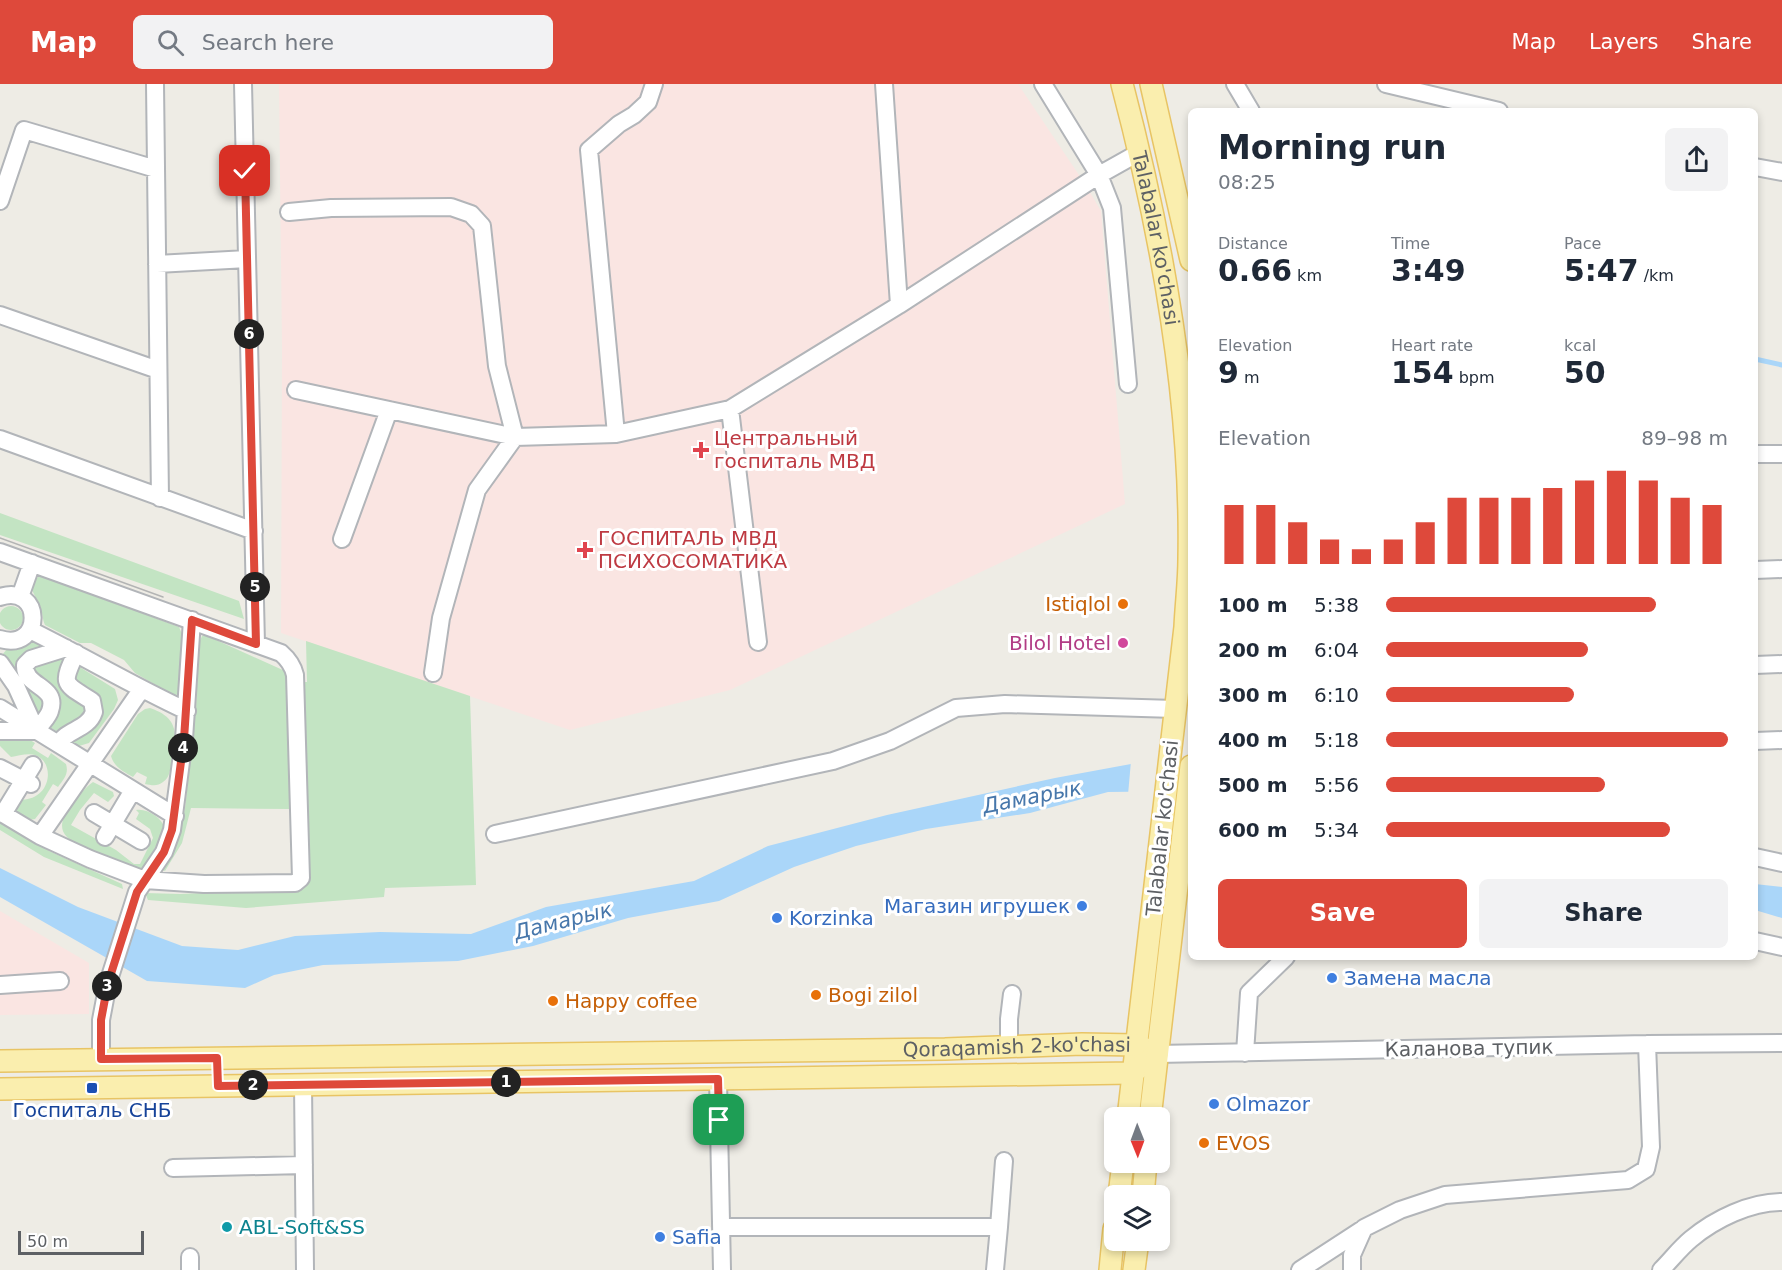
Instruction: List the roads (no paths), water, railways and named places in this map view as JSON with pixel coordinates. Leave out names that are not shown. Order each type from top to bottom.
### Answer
[{"type":"main road","name":"Talabalar ko'chasi","points":[[1122,84],[1140,152],[1160,252],[1182,398],[1188,476]]},
{"type":"main road","name":"Talabalar ko'chasi","points":[[1151,84],[1188,247]]},
{"type":"main road","name":"Talabalar ko'chasi","points":[[1129,1107],[1170,752],[1183,710],[1188,587]]},
{"type":"main road","name":"Talabalar ko'chasi","points":[[1151,1107],[1186,861],[1188,792]]},
{"type":"main road","name":"Qoraqamish 2-ko'chasi","points":[[0,1060],[1009,1048],[1082,1044],[1136,1045],[1157,1054],[1132,1073],[0,1089]]},
{"type":"main road","points":[[217,1058],[218,1086]]},
{"type":"main road","points":[[1110,1270],[1112,1251]]},
{"type":"main road","points":[[1134,1270],[1137,1251]]},
{"type":"street","points":[[243,84],[256,644]]},
{"type":"street","points":[[616,434],[589,150],[619,124],[634,116],[648,102],[654,84]]},
{"type":"street","points":[[884,84],[899,305]]},
{"type":"street","points":[[1043,84],[1099,175],[1112,208],[1128,384]]},
{"type":"street","points":[[1234,84],[1249,108]]},
{"type":"street","points":[[1386,84],[1486,108]]},
{"type":"street","points":[[152,85],[156,169],[160,498]]},
{"type":"street","points":[[0,201],[24,130],[156,169]]},
{"type":"street","points":[[296,390],[515,437],[616,434],[730,409],[899,305],[1099,175],[1140,152]]},
{"type":"street","points":[[1758,167],[1782,172]]},
{"type":"street","points":[[289,212],[331,208],[451,207],[471,214],[482,226],[497,366],[515,437]]},
{"type":"street","points":[[157,264],[247,259]]},
{"type":"street","points":[[0,315],[158,370]]},
{"type":"street","points":[[730,409],[758,642]]},
{"type":"street","points":[[342,539],[389,410]]},
{"type":"street","points":[[434,673],[441,618],[477,489],[515,437]]},
{"type":"street","points":[[0,439],[254,531]]},
{"type":"street","points":[[1758,454],[1782,454]]},
{"type":"street","points":[[0,552],[281,653],[294,669],[295,675],[301,878],[295,883],[238,884],[146,880],[90,860],[40,836],[2,813],[28,782],[33,765]]},
{"type":"street","points":[[20,597],[32,563]]},
{"type":"street","points":[[1758,570],[1782,569]]},
{"type":"street","points":[[0,597],[9,594],[20,597],[27,602],[33,614],[30,630],[16,640],[0,639]]},
{"type":"street","points":[[101,1059],[101,1020],[108,983],[137,892],[168,842],[175,816],[186,711],[192,620]]},
{"type":"street","points":[[30,630],[71,650],[141,690],[186,711]]},
{"type":"street","points":[[37,731],[50,713],[51,700],[48,691],[29,679],[25,672],[25,665],[31,659],[71,650]]},
{"type":"street","points":[[58,744],[67,734],[88,723],[94,712],[92,701],[72,689],[67,683],[71,650]]},
{"type":"street","points":[[0,663],[16,686],[37,731]]},
{"type":"street","points":[[1758,665],[1782,664]]},
{"type":"street","points":[[40,836],[141,690]]},
{"type":"street","points":[[495,834],[833,761],[890,741],[956,708],[1005,704],[1183,710]]},
{"type":"street","points":[[0,708],[175,816]]},
{"type":"street","points":[[0,731],[37,731]]},
{"type":"street","points":[[1758,741],[1782,740]]},
{"type":"street","points":[[0,768],[28,782]]},
{"type":"street","points":[[109,830],[133,790]]},
{"type":"street","points":[[94,813],[109,830],[141,841]]},
{"type":"street","points":[[1758,858],[1782,863]]},
{"type":"street","points":[[1758,942],[1782,947]]},
{"type":"street","points":[[1245,1053],[1249,993],[1283,960]]},
{"type":"street","points":[[0,984],[60,981]]},
{"type":"street","points":[[1009,1048],[1008,1019],[1012,994]]},
{"type":"street","name":"Каланова тупик","points":[[1157,1054],[1782,1043]]},
{"type":"street","points":[[1300,1270],[1364,1228],[1400,1210],[1445,1195],[1628,1180],[1646,1168],[1651,1147],[1647,1044]]},
{"type":"street","points":[[718,1079],[722,1270]]},
{"type":"street","points":[[303,1085],[305,1270]]},
{"type":"street","points":[[995,1270],[1004,1161]]},
{"type":"street","points":[[173,1168],[304,1165]]},
{"type":"street","points":[[1661,1270],[1691,1239],[1727,1215],[1772,1202],[1782,1202]]},
{"type":"street","points":[[721,1227],[999,1227]]},
{"type":"street","points":[[1352,1270],[1352,1255],[1364,1228]]},
{"type":"water","name":"Дамарык","points":[[1131,764],[1188,791],[1108,792],[1030,813],[926,829],[856,846],[794,867],[719,901],[628,918],[533,946],[458,961],[323,965],[274,975],[245,988],[147,981],[0,897],[0,868],[78,907],[182,946],[238,950],[295,936],[380,932],[471,934],[546,907],[694,881],[768,846],[887,815],[1055,778]]},
{"type":"water","points":[[1758,884],[1782,887],[1782,918],[1758,911]]},
{"type":"waterway","points":[[1758,360],[1782,365]]},
{"type":"tram line","points":[[0,538],[163,597]]},
{"type":"place","name":"Центральный госпиталь МВД","points":[[701,450]]},
{"type":"place","name":"ГОСПИТАЛЬ МВД ПСИХОСОМАТИКА","points":[[585,550]]},
{"type":"place","name":"Istiqlol","points":[[1123,604]]},
{"type":"place","name":"Bilol Hotel","points":[[1123,643]]},
{"type":"place","name":"Магазин игрушек","points":[[1082,906]]},
{"type":"place","name":"Korzinka","points":[[777,918]]},
{"type":"place","name":"Замена масла","points":[[1332,978]]},
{"type":"place","name":"Bogi zilol","points":[[816,995]]},
{"type":"place","name":"Happy coffee","points":[[553,1001]]},
{"type":"place","name":"Госпиталь СНБ","points":[[92,1088]]},
{"type":"place","name":"Olmazor","points":[[1214,1104]]},
{"type":"place","name":"EVOS","points":[[1204,1143]]},
{"type":"place","name":"ABL-Soft&SS","points":[[227,1227]]},
{"type":"place","name":"Safia","points":[[660,1237]]}]
